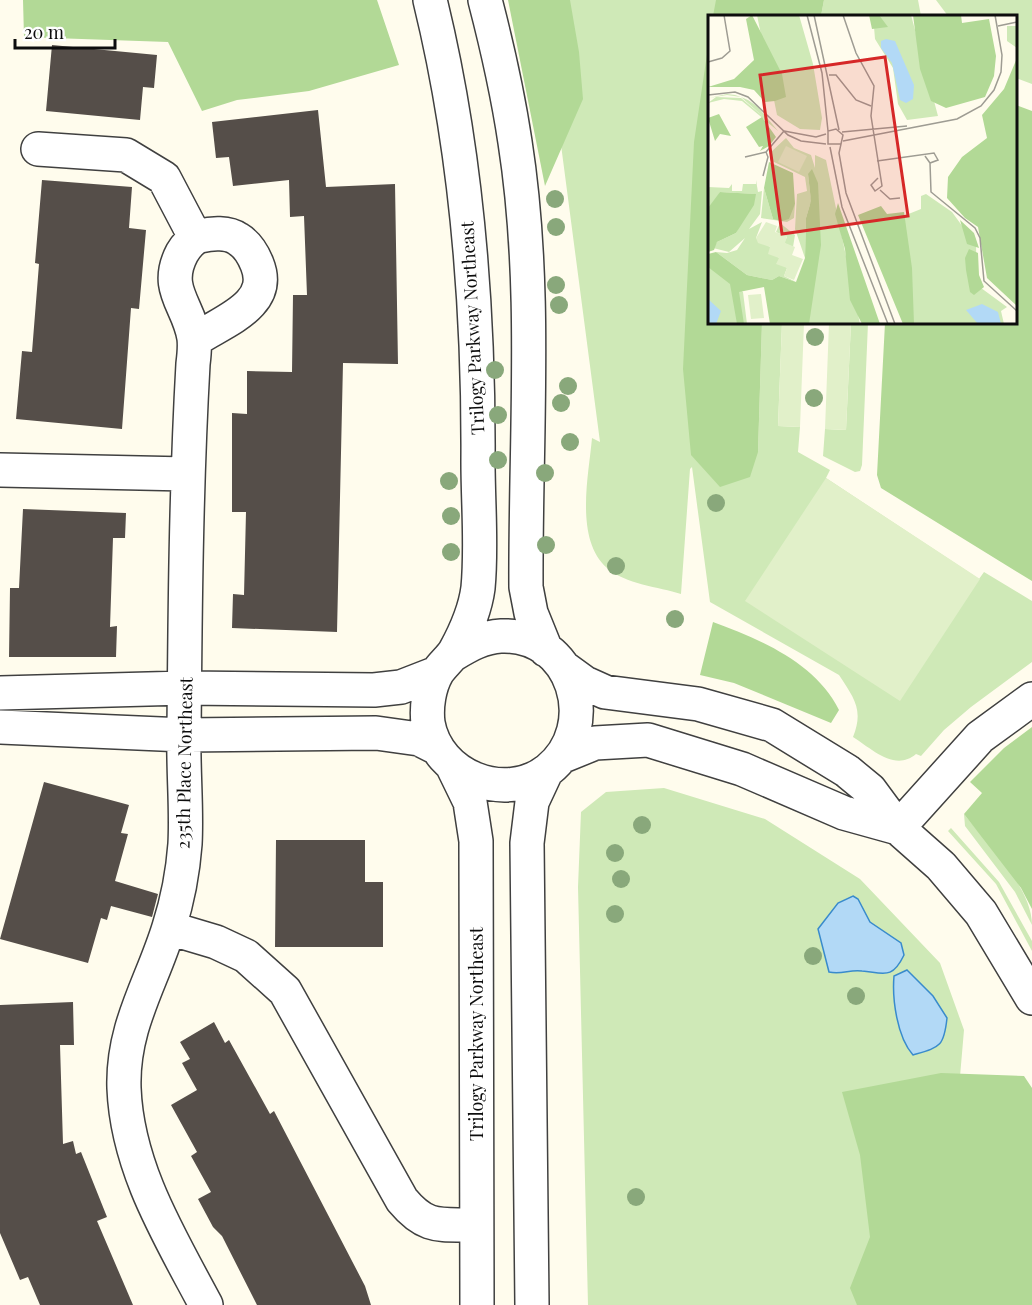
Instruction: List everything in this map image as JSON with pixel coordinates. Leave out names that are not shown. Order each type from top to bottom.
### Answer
[{"type":"street","name":"Trilogy Parkway Northeast","points":[[430,0],[446,64],[471,252],[478,427],[478,586],[474,612],[446,663]]},
{"type":"street","points":[[485,0],[515,143],[525,253],[528,350],[526,587],[531,613],[574,688],[578,711],[574,735],[532,802],[526,843],[532,1305]]},
{"type":"street","points":[[38,149],[126,155],[164,178],[195,237],[213,233],[237,237],[252,252],[261,272],[257,294],[242,314],[218,323],[195,340]]},
{"type":"street","name":"235th Place Northeast","points":[[195,237],[183,251],[175,271],[175,292],[187,316],[195,340],[187,474],[184,688],[185,845],[169,928],[146,982],[127,1041],[124,1089],[133,1143],[148,1194],[206,1305]]},
{"type":"street","points":[[0,470],[187,474]]},
{"type":"street","points":[[0,693],[184,688],[374,690],[402,687],[446,663],[476,641],[502,636],[525,639],[555,658],[585,683],[605,692],[699,704],[772,725],[847,771],[870,790],[898,828],[941,866],[981,913],[1032,998]]},
{"type":"street","points":[[445,758],[428,723],[428,715],[429,697],[446,663]]},
{"type":"street","points":[[898,828],[980,737],[1032,699]]},
{"type":"street","points":[[0,726],[184,735],[376,734],[419,739],[476,781],[501,786],[524,783],[554,764],[595,743],[648,740],[742,769],[844,813],[898,828]]},
{"type":"street","name":"Trilogy Parkway Northeast","points":[[445,758],[470,802],[476,841],[477,1305]]},
{"type":"street","points":[[169,928],[216,942],[246,956],[285,991],[402,1200],[417,1218],[438,1224],[476,1225]]},
{"type":"green space","points":[[23,0],[377,0],[399,65],[309,91],[237,100],[202,111],[168,42],[24,37]]},
{"type":"green space","points":[[508,0],[570,0],[579,52],[583,99],[545,186]]},
{"type":"green space","points":[[542,0],[776,0],[774,15],[708,15],[708,324],[711,324],[758,452],[762,324],[782,324],[778,426],[800,427],[798,452],[830,470],[826,478],[979,579],[984,572],[1032,601],[1032,662],[971,707],[944,730],[921,756],[916,754],[900,761],[884,757],[853,737],[858,719],[856,704],[839,675],[710,602],[692,467],[690,469],[681,594],[623,578],[607,568],[597,556],[590,541],[586,506],[592,438],[600,442]]},
{"type":"green space","points":[[716,0],[824,0],[821,15],[713,15]]},
{"type":"green space","points":[[824,0],[918,0],[921,15],[821,15]]},
{"type":"green space","points":[[936,0],[1032,0],[1032,84],[1017,78],[1017,15],[947,15]]},
{"type":"green space","points":[[708,48],[708,324],[762,324],[758,452],[750,477],[720,487],[691,455],[683,369],[694,142]]},
{"type":"green space","points":[[1017,105],[1032,111],[1032,581],[881,488],[877,475],[885,324],[1017,324]]},
{"type":"green space","points":[[782,324],[804,324],[800,427],[778,426]]},
{"type":"green space","points":[[829,324],[851,324],[846,430],[825,429]]},
{"type":"green space","points":[[851,324],[868,324],[860,471],[855,472],[823,456],[825,429],[846,430]]},
{"type":"green space","points":[[826,478],[980,579],[900,701],[745,601]]},
{"type":"green space","points":[[713,622],[767,645],[801,666],[829,693],[839,710],[831,723],[734,683],[700,675]]},
{"type":"green space","points":[[1032,727],[1032,909],[1021,888],[964,814],[982,793],[970,782],[1004,748]]},
{"type":"green space","points":[[664,788],[765,819],[860,879],[940,963],[964,1030],[956,1123],[957,1305],[588,1305],[578,887],[581,812],[606,792]]},
{"type":"green space","points":[[964,814],[1017,881],[1025,896],[1032,925],[1015,892],[965,826]]},
{"type":"green space","points":[[951,828],[999,882],[1032,941],[1032,951],[996,884],[948,831]]},
{"type":"green space","points":[[941,1073],[1024,1076],[1032,1088],[1032,1305],[857,1305],[850,1288],[870,1237],[860,1155],[842,1092]]},
{"type":"water","points":[[853,896],[858,899],[870,922],[901,943],[904,955],[891,972],[829,972],[818,929],[838,903]]},
{"type":"water","points":[[907,970],[933,996],[947,1018],[944,1035],[939,1044],[913,1055],[899,1028],[894,996],[894,976]]},
{"type":"building","points":[[52,45],[157,55],[154,88],[143,87],[140,120],[46,111]]},
{"type":"building","points":[[318,110],[326,187],[395,184],[398,364],[343,363],[337,632],[232,628],[233,594],[244,595],[246,512],[232,512],[232,413],[247,414],[247,371],[292,372],[293,295],[307,295],[304,216],[290,217],[289,180],[233,186],[229,157],[216,158],[212,122]]},
{"type":"building","points":[[42,180],[132,187],[129,228],[146,230],[139,309],[131,308],[122,429],[16,419],[22,351],[32,352],[39,264],[35,263]]},
{"type":"building","points":[[23,509],[126,513],[125,538],[113,538],[110,627],[117,626],[116,657],[9,657],[10,588],[19,588]]},
{"type":"building","points":[[44,782],[129,805],[121,833],[128,834],[115,881],[158,894],[152,917],[111,906],[107,920],[101,918],[88,963],[0,939]]},
{"type":"building","points":[[276,840],[365,840],[365,882],[383,882],[383,947],[275,947]]},
{"type":"building","points":[[73,1002],[74,1045],[60,1045],[63,1144],[73,1141],[76,1154],[81,1152],[107,1217],[97,1221],[133,1305],[40,1305],[28,1277],[20,1280],[0,1233],[0,1005]]},
{"type":"building","points":[[214,1022],[225,1043],[229,1040],[270,1114],[274,1111],[365,1286],[371,1305],[257,1305],[222,1236],[213,1227],[198,1199],[211,1192],[191,1156],[197,1152],[171,1105],[197,1090],[182,1063],[190,1059],[180,1042]]}]
